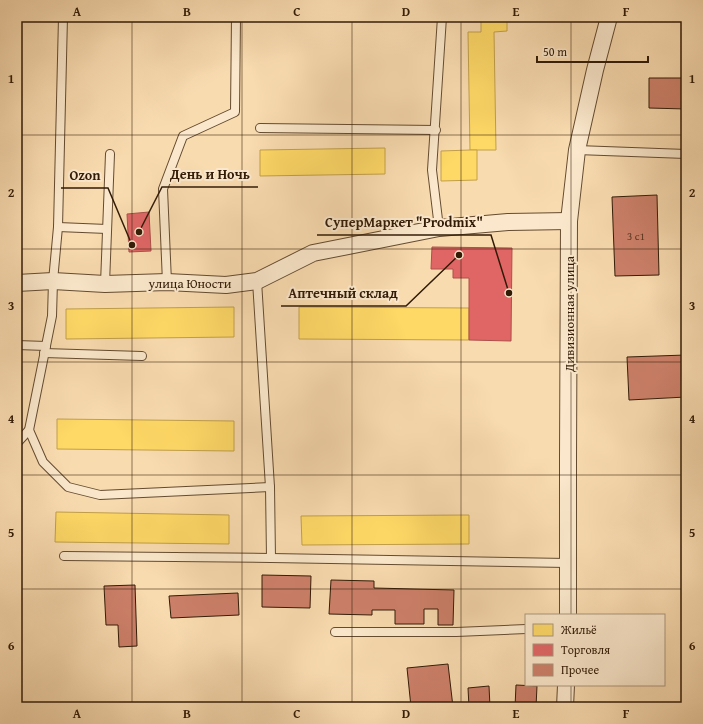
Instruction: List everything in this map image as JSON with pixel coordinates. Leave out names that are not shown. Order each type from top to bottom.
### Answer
[{"type":"street","name":"Дивизионная улица","points":[[568,614],[569,221],[577,150],[595,70],[609,17]]},
{"type":"street","name":"улица Юности","points":[[17,283],[54,281],[105,284],[167,282],[226,285],[256,281],[313,254],[439,228],[508,222],[569,221]]},
{"type":"street","points":[[565,707],[566,686]]},
{"type":"lane","points":[[17,443],[29,430],[52,316],[58,227],[63,17]]},
{"type":"lane","points":[[167,282],[163,189],[183,136],[235,112],[236,17]]},
{"type":"lane","points":[[439,228],[432,170],[436,130],[442,17]]},
{"type":"lane","points":[[260,128],[436,130]]},
{"type":"lane","points":[[577,150],[686,154]]},
{"type":"lane","points":[[105,284],[110,154]]},
{"type":"lane","points":[[58,227],[107,229]]},
{"type":"lane","points":[[256,281],[270,487],[272,558]]},
{"type":"lane","points":[[17,345],[45,350],[142,356]]},
{"type":"lane","points":[[29,430],[43,462],[68,487],[100,495],[270,487]]},
{"type":"lane","points":[[64,556],[567,563]]},
{"type":"lane","points":[[335,632],[456,632],[525,629]]},
{"type":"building: Жильё","points":[[481,17],[507,17],[507,31],[494,32],[496,150],[470,150],[468,32],[481,32]]},
{"type":"building: Жильё","points":[[385,148],[385,174],[260,176],[260,150]]},
{"type":"building: Жильё","points":[[477,150],[477,180],[441,181],[441,151]]},
{"type":"building: Жильё","points":[[234,307],[234,337],[66,339],[66,309]]},
{"type":"building: Жильё","points":[[299,307],[469,308],[469,340],[299,339]]},
{"type":"building: Жильё","points":[[57,419],[234,421],[234,451],[57,449]]},
{"type":"building: Жильё","points":[[56,512],[229,515],[229,544],[55,542]]},
{"type":"building: Жильё","points":[[469,515],[469,544],[302,545],[301,516]]},
{"type":"building: Торговля","points":[[149,212],[151,251],[129,252],[127,214]]},
{"type":"building: Торговля","points":[[432,247],[512,248],[511,341],[469,340],[469,278],[453,278],[453,269],[431,269]]},
{"type":"building: Торговля","points":[[17,475],[19,475],[20,493],[17,493]]},
{"type":"building: Прочее","points":[[649,78],[686,78],[686,109],[649,108]]},
{"type":"building: Прочее","points":[[657,195],[659,275],[615,276],[612,197]]},
{"type":"building: Прочее","points":[[686,355],[686,397],[629,400],[627,357]]},
{"type":"building: Прочее","points":[[262,575],[311,576],[310,608],[262,607]]},
{"type":"building: Прочее","points":[[331,580],[374,581],[374,588],[454,590],[453,625],[438,625],[438,609],[424,609],[424,624],[395,624],[395,610],[372,610],[372,615],[329,614]]},
{"type":"building: Прочее","points":[[135,585],[137,646],[119,647],[118,625],[106,625],[104,586]]},
{"type":"building: Прочее","points":[[238,593],[239,615],[171,618],[169,596]]},
{"type":"building: Прочее","points":[[448,664],[453,707],[411,707],[407,668]]},
{"type":"building: Прочее","points":[[516,685],[537,686],[536,707],[515,707]]},
{"type":"building: Прочее","points":[[489,686],[490,707],[469,707],[468,688]]},
{"type":"place","name":"День и Ночь","points":[[139,232]]},
{"type":"place","name":"Ozon","points":[[132,245]]},
{"type":"place","name":"Аптечный склад","points":[[459,255]]},
{"type":"place","name":"СуперМаркет \"Prodmix\"","points":[[509,293]]}]
